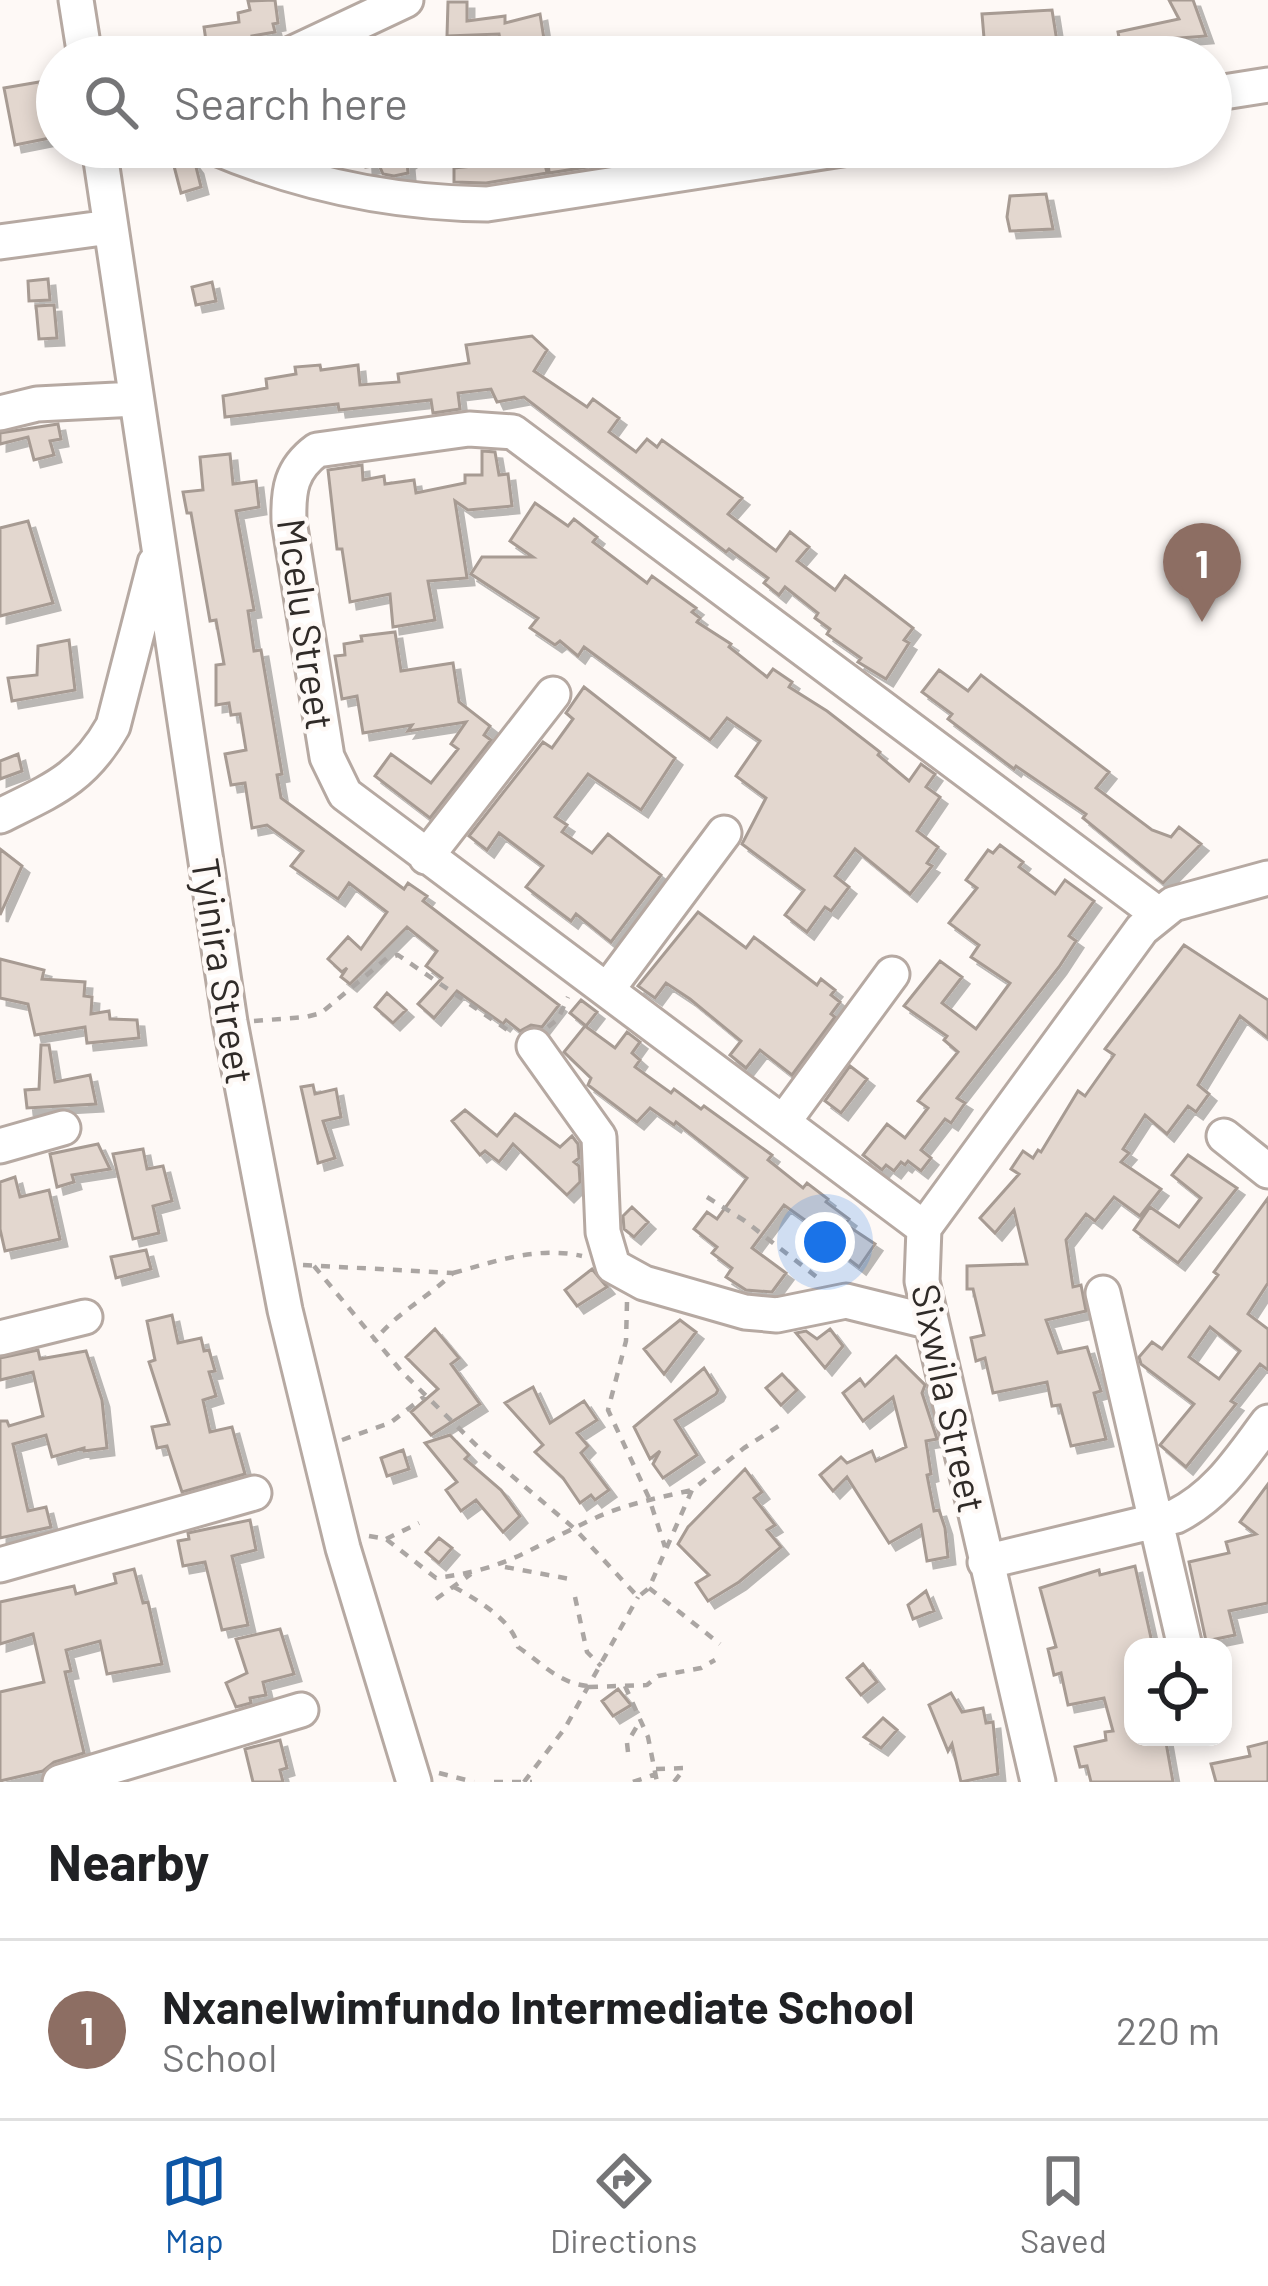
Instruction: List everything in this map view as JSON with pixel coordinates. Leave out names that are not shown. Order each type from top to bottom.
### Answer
[{"type":"street","points":[[76,0],[82,36]]},
{"type":"street","points":[[330,36],[406,0]]},
{"type":"street","points":[[1232,91],[1268,86]]},
{"type":"street","name":"Tyinira Street","points":[[102,168],[230,1022],[290,1332],[344,1548],[423,1777]]},
{"type":"street","points":[[272,168],[310,182],[488,204],[720,168]]},
{"type":"street","points":[[0,242],[110,227]]},
{"type":"street","points":[[0,412],[37,404],[136,399]]},
{"type":"street","name":"Mcelu Street","points":[[924,1228],[346,794],[327,757],[288,496],[302,461],[317,450],[493,428],[513,433],[1157,914]]},
{"type":"street","points":[[0,816],[69,779],[100,749],[113,726],[158,549]]},
{"type":"street","points":[[426,857],[553,694]]},
{"type":"street","points":[[594,981],[724,833]]},
{"type":"street","name":"Sixwila Street","points":[[1038,1782],[922,1281],[924,1228],[1128,947],[1157,914],[1189,897],[1268,878]]},
{"type":"street","points":[[784,1121],[892,974]]},
{"type":"street","points":[[534,1046],[599,1137],[603,1232],[613,1266],[660,1288],[746,1312],[777,1315],[846,1300],[931,1322]]},
{"type":"street","points":[[0,1146],[63,1128]]},
{"type":"street","points":[[1224,1136],[1268,1171]]},
{"type":"street","points":[[1103,1293],[1183,1638]]},
{"type":"street","points":[[0,1338],[85,1317]]},
{"type":"street","points":[[985,1562],[1156,1522],[1201,1503],[1219,1487],[1268,1422]]},
{"type":"street","points":[[0,1565],[254,1493]]},
{"type":"street","points":[[60,1782],[301,1710]]},
{"type":"path","points":[[230,1022],[321,1012],[398,955],[534,1046],[541,1032],[594,981]]},
{"type":"path","points":[[707,1198],[745,1221],[846,1300]]},
{"type":"path","points":[[303,1265],[453,1274],[517,1255],[556,1250]]},
{"type":"path","points":[[314,1266],[374,1342],[479,1448],[575,1529],[638,1597]]},
{"type":"path","points":[[613,1266],[627,1303],[626,1342],[608,1410],[649,1498],[664,1547]]},
{"type":"path","points":[[374,1342],[384,1327],[453,1274]]},
{"type":"path","points":[[341,1440],[390,1423],[426,1395]]},
{"type":"path","points":[[494,1782],[527,1781],[565,1728],[638,1597],[649,1588],[692,1490],[785,1422]]},
{"type":"path","points":[[367,1536],[386,1539],[436,1578],[471,1574],[499,1566],[649,1498],[692,1490]]},
{"type":"path","points":[[386,1539],[419,1523]]},
{"type":"path","points":[[499,1566],[570,1579]]},
{"type":"path","points":[[436,1598],[471,1574]]},
{"type":"path","points":[[454,1587],[484,1605],[516,1637],[518,1647],[571,1685],[646,1684],[658,1676],[701,1668],[716,1660]]},
{"type":"path","points":[[649,1588],[720,1644]]},
{"type":"path","points":[[575,1597],[584,1646],[601,1666]]},
{"type":"path","points":[[625,1686],[640,1712],[657,1775]]},
{"type":"path","points":[[628,1752],[627,1743],[640,1721]]},
{"type":"path","points":[[633,1782],[685,1768],[674,1782]]},
{"type":"path","points":[[423,1777],[474,1782]]},
{"type":"building","points":[[275,0],[275,32],[205,36],[204,27],[239,22],[238,13],[250,10],[248,1]]},
{"type":"building","points":[[1169,0],[1193,0],[1206,36],[1119,36],[1118,32],[1179,19]]},
{"type":"building","points":[[448,2],[467,2],[467,21],[505,16],[505,23],[540,14],[544,36],[499,34],[447,36]]},
{"type":"building","points":[[1052,10],[1056,36],[984,36],[982,14]]},
{"type":"building","points":[[36,83],[36,141],[15,145],[4,88]]},
{"type":"building","points":[[174,168],[196,168],[201,187],[181,193]]},
{"type":"building","points":[[380,168],[408,168],[408,173],[383,174]]},
{"type":"building","points":[[454,168],[546,168],[547,173],[486,183],[454,182]]},
{"type":"building","points":[[1046,194],[1053,229],[1010,231],[1010,196]]},
{"type":"building","points":[[48,279],[50,300],[29,301],[28,281]]},
{"type":"building","points":[[212,282],[216,301],[196,305],[192,287]]},
{"type":"building","points":[[54,305],[57,338],[39,339],[36,306]]},
{"type":"building","points":[[532,336],[547,350],[534,371],[587,407],[593,399],[619,418],[609,432],[636,452],[647,439],[657,447],[662,440],[742,498],[728,514],[776,551],[790,532],[809,547],[797,561],[835,590],[845,576],[913,628],[886,679],[827,634],[830,629],[815,618],[818,613],[785,587],[779,595],[764,583],[768,578],[729,549],[726,552],[524,397],[497,402],[491,389],[458,393],[460,409],[433,413],[431,400],[339,410],[338,404],[225,417],[223,396],[267,388],[266,379],[296,374],[295,367],[320,365],[321,370],[358,365],[360,385],[399,382],[398,374],[469,363],[466,345]]},
{"type":"building","points":[[58,424],[61,439],[50,441],[54,455],[34,460],[28,437],[0,444],[0,433]]},
{"type":"building","points":[[482,451],[495,452],[499,475],[508,474],[512,506],[468,510],[455,501],[467,578],[428,581],[435,620],[393,627],[390,594],[350,602],[342,549],[337,549],[328,470],[362,465],[363,480],[384,476],[385,484],[414,480],[416,493],[465,483],[465,475],[482,475]]},
{"type":"building","points":[[230,454],[233,484],[256,481],[259,507],[236,511],[254,610],[248,611],[254,651],[261,650],[282,774],[277,775],[281,798],[404,889],[408,883],[427,896],[423,901],[559,1005],[542,1027],[531,1025],[520,1031],[506,1020],[503,1024],[457,991],[434,1018],[418,1004],[442,978],[426,966],[437,951],[407,927],[350,984],[341,977],[347,968],[342,972],[328,959],[348,937],[361,949],[387,912],[349,883],[338,899],[291,866],[303,851],[267,825],[252,828],[245,783],[231,785],[225,754],[246,750],[240,714],[231,715],[229,703],[216,705],[216,665],[224,664],[216,620],[210,621],[183,492],[203,490],[200,457]]},
{"type":"building","points":[[535,503],[568,526],[574,519],[597,537],[593,542],[647,583],[652,576],[696,608],[692,612],[700,618],[697,622],[731,644],[767,677],[773,669],[792,682],[789,687],[880,752],[909,781],[921,764],[935,774],[926,787],[940,797],[917,831],[938,847],[927,863],[932,866],[910,894],[855,849],[835,876],[849,887],[831,911],[825,907],[807,932],[785,915],[804,890],[742,844],[766,798],[736,776],[760,741],[727,718],[710,740],[584,647],[578,656],[560,641],[555,645],[530,628],[538,618],[471,574],[482,557],[533,557],[510,541]]},
{"type":"building","points":[[28,521],[53,603],[0,616],[0,528]]},
{"type":"building","points":[[395,632],[401,671],[453,663],[459,702],[490,726],[484,735],[491,740],[430,818],[375,776],[391,754],[431,783],[458,749],[451,744],[466,722],[363,733],[357,696],[342,699],[335,656],[345,655],[344,644],[362,641],[361,636]]},
{"type":"building","points":[[69,640],[75,690],[12,701],[8,678],[37,675],[38,646]]},
{"type":"building","points":[[939,670],[968,691],[981,675],[1109,772],[1096,788],[1152,830],[1171,837],[1179,827],[1201,844],[1163,883],[1083,818],[1086,814],[1016,766],[1014,769],[948,719],[952,714],[922,692]]},
{"type":"building","points":[[584,687],[675,758],[641,810],[588,774],[555,817],[567,825],[562,832],[592,853],[608,834],[661,875],[611,942],[576,914],[571,921],[526,887],[543,866],[499,833],[487,850],[469,836],[543,742],[552,748],[573,719],[566,713]]},
{"type":"building","points":[[18,754],[22,771],[0,779],[0,761]]},
{"type":"building","points":[[1000,845],[1023,862],[1019,867],[1055,894],[1065,880],[1094,901],[1069,936],[1076,941],[1059,967],[957,1098],[965,1103],[951,1123],[945,1119],[921,1150],[931,1158],[921,1171],[908,1161],[894,1171],[886,1165],[882,1170],[863,1155],[887,1124],[905,1138],[928,1108],[918,1101],[958,1052],[944,1040],[947,1036],[904,1006],[940,961],[962,977],[942,1003],[976,1029],[1010,983],[971,957],[979,945],[949,923],[977,888],[966,880],[988,850],[993,853]]},
{"type":"building","points":[[0,849],[22,866],[0,915]]},
{"type":"building","points":[[698,912],[746,948],[754,937],[817,985],[821,979],[835,990],[831,995],[840,1002],[831,1014],[835,1017],[792,1075],[760,1050],[746,1068],[730,1055],[741,1041],[690,999],[666,983],[655,998],[638,986]]},
{"type":"building","points":[[1184,945],[1268,1000],[1268,1038],[1240,1016],[1198,1085],[1209,1094],[1196,1112],[1188,1106],[1167,1134],[1145,1115],[1123,1149],[1129,1153],[1121,1162],[1161,1189],[1140,1216],[1114,1197],[1095,1221],[1086,1214],[1066,1240],[1073,1287],[1081,1285],[1086,1311],[1046,1320],[1058,1353],[1087,1347],[1101,1391],[1094,1393],[1106,1439],[1071,1446],[1060,1405],[1052,1406],[1047,1382],[993,1393],[985,1358],[976,1361],[971,1338],[984,1335],[973,1289],[967,1289],[967,1266],[1027,1264],[1014,1210],[995,1233],[980,1218],[1019,1174],[1011,1169],[1023,1151],[1033,1158],[1041,1152],[1078,1091],[1085,1096],[1114,1055],[1105,1049]]},
{"type":"building","points":[[0,959],[44,970],[42,979],[85,982],[84,996],[92,997],[91,1014],[109,1011],[110,1019],[137,1020],[139,1038],[87,1043],[85,1027],[35,1035],[28,1004],[0,998]]},
{"type":"building","points":[[387,993],[406,1010],[393,1023],[375,1007]]},
{"type":"building","points":[[581,1000],[597,1012],[586,1026],[570,1013]]},
{"type":"building","points":[[585,1026],[615,1048],[627,1032],[640,1042],[632,1053],[640,1060],[635,1067],[671,1093],[674,1089],[701,1109],[704,1106],[772,1155],[768,1160],[803,1188],[807,1183],[828,1199],[849,1219],[845,1224],[875,1244],[859,1267],[838,1251],[833,1257],[810,1238],[816,1228],[784,1205],[752,1248],[786,1273],[772,1292],[746,1290],[726,1277],[732,1268],[712,1253],[717,1247],[694,1229],[707,1212],[717,1219],[747,1178],[676,1122],[650,1108],[637,1122],[588,1085],[591,1078],[564,1052]]},
{"type":"building","points":[[41,1045],[49,1045],[55,1082],[90,1075],[96,1104],[27,1108],[25,1090],[39,1089]]},
{"type":"building","points":[[850,1066],[867,1079],[841,1113],[825,1101]]},
{"type":"building","points":[[313,1085],[315,1094],[336,1089],[341,1117],[323,1121],[335,1158],[318,1163],[301,1087]]},
{"type":"building","points":[[465,1110],[497,1136],[515,1114],[560,1147],[572,1136],[578,1144],[579,1158],[574,1162],[579,1166],[580,1182],[567,1195],[513,1144],[499,1162],[485,1151],[480,1155],[452,1121]]},
{"type":"building","points":[[98,1144],[110,1169],[72,1175],[74,1182],[57,1187],[50,1154]]},
{"type":"building","points":[[143,1149],[147,1169],[163,1166],[172,1201],[153,1206],[159,1233],[133,1239],[113,1154]]},
{"type":"building","points":[[1188,1155],[1237,1188],[1178,1263],[1134,1230],[1150,1207],[1179,1227],[1201,1198],[1172,1175]]},
{"type":"building","points":[[15,1177],[20,1197],[49,1190],[60,1239],[5,1251],[0,1182]]},
{"type":"building","points":[[1268,1198],[1268,1283],[1248,1314],[1268,1329],[1268,1370],[1260,1364],[1231,1401],[1236,1404],[1186,1467],[1160,1445],[1194,1404],[1141,1364],[1139,1357],[1152,1342],[1162,1349],[1218,1275],[1214,1272]],"holes":[[[1210,1327],[1240,1351],[1219,1379],[1189,1357]]]},
{"type":"building","points":[[632,1207],[648,1222],[634,1237],[624,1229],[623,1216]]},
{"type":"building","points":[[146,1250],[151,1269],[116,1278],[111,1257]]},
{"type":"building","points":[[592,1269],[607,1287],[577,1306],[565,1290]]},
{"type":"building","points":[[172,1315],[178,1343],[201,1338],[204,1351],[209,1350],[216,1396],[203,1400],[210,1432],[232,1427],[245,1474],[182,1492],[167,1446],[157,1448],[152,1427],[169,1424],[149,1362],[155,1360],[147,1321]]},
{"type":"building","points":[[680,1320],[696,1332],[664,1374],[644,1349]]},
{"type":"building","points":[[435,1329],[459,1358],[451,1364],[480,1404],[431,1435],[411,1412],[438,1389],[406,1357]]},
{"type":"building","points":[[830,1329],[843,1346],[825,1368],[796,1333],[806,1331],[817,1339]]},
{"type":"building","points":[[38,1350],[40,1359],[86,1351],[102,1400],[107,1448],[84,1448],[52,1457],[46,1435],[13,1444],[28,1511],[46,1507],[51,1527],[0,1538],[0,1421],[9,1426],[43,1416],[33,1372],[0,1380],[0,1358]]},
{"type":"building","points":[[896,1356],[925,1385],[922,1393],[937,1439],[926,1441],[931,1474],[927,1475],[934,1511],[939,1510],[945,1528],[948,1557],[927,1561],[921,1525],[889,1543],[847,1477],[833,1491],[820,1475],[841,1457],[847,1463],[872,1451],[876,1461],[906,1447],[893,1397],[863,1421],[843,1393],[860,1379],[865,1386]]},
{"type":"building","points":[[704,1368],[716,1394],[675,1420],[697,1455],[663,1478],[653,1464],[660,1451],[650,1459],[634,1427]]},
{"type":"building","points":[[782,1374],[797,1390],[781,1405],[766,1388]]},
{"type":"building","points":[[533,1387],[550,1423],[584,1401],[597,1420],[577,1433],[588,1446],[581,1453],[609,1490],[595,1500],[591,1495],[580,1503],[563,1478],[535,1452],[543,1445],[505,1403]]},
{"type":"building","points":[[450,1435],[469,1455],[465,1459],[501,1490],[520,1516],[503,1532],[476,1500],[461,1511],[446,1490],[457,1482],[425,1443]]},
{"type":"building","points":[[403,1450],[409,1469],[387,1476],[381,1458]]},
{"type":"building","points":[[745,1469],[762,1492],[754,1498],[775,1525],[767,1530],[781,1547],[708,1601],[696,1583],[709,1575],[678,1544],[688,1527]]},
{"type":"building","points":[[1268,1484],[1268,1603],[1229,1611],[1235,1635],[1205,1638],[1189,1562],[1229,1553],[1226,1542],[1256,1534],[1240,1522]]},
{"type":"building","points":[[250,1520],[256,1550],[232,1556],[248,1625],[222,1630],[205,1562],[183,1566],[178,1541],[189,1539],[188,1533]]},
{"type":"building","points":[[439,1538],[452,1548],[439,1563],[426,1552]]},
{"type":"building","points":[[1135,1566],[1151,1638],[1124,1638],[1124,1746],[1167,1746],[1173,1782],[1091,1782],[1087,1766],[1080,1767],[1075,1747],[1106,1740],[1105,1732],[1113,1731],[1104,1698],[1068,1705],[1061,1673],[1054,1675],[1048,1649],[1056,1647],[1040,1588],[1099,1570],[1100,1575]]},
{"type":"building","points":[[134,1569],[143,1603],[148,1602],[162,1664],[107,1674],[100,1641],[66,1650],[71,1671],[65,1672],[84,1753],[54,1762],[43,1771],[0,1781],[0,1692],[44,1682],[33,1634],[0,1644],[0,1602],[74,1586],[76,1594],[116,1583],[114,1574]]},
{"type":"building","points":[[926,1591],[934,1611],[913,1619],[908,1605]]},
{"type":"building","points":[[280,1629],[294,1674],[263,1682],[266,1695],[236,1707],[226,1683],[247,1673],[236,1639]]},
{"type":"building","points":[[863,1664],[877,1682],[861,1695],[847,1678]]},
{"type":"building","points":[[618,1689],[631,1705],[613,1716],[602,1701]]},
{"type":"building","points":[[951,1693],[962,1712],[983,1708],[986,1723],[993,1722],[998,1774],[961,1782],[952,1744],[948,1751],[929,1705]]},
{"type":"building","points":[[883,1718],[897,1730],[881,1748],[864,1737]]},
{"type":"building","points":[[280,1740],[287,1768],[280,1770],[283,1782],[253,1782],[245,1749]]},
{"type":"building","points":[[1268,1742],[1268,1782],[1216,1782],[1211,1764],[1250,1756],[1248,1747]]},
{"type":"place","name":"Nxanelwimfundo Intermediate School","points":[[1202,622]]}]
